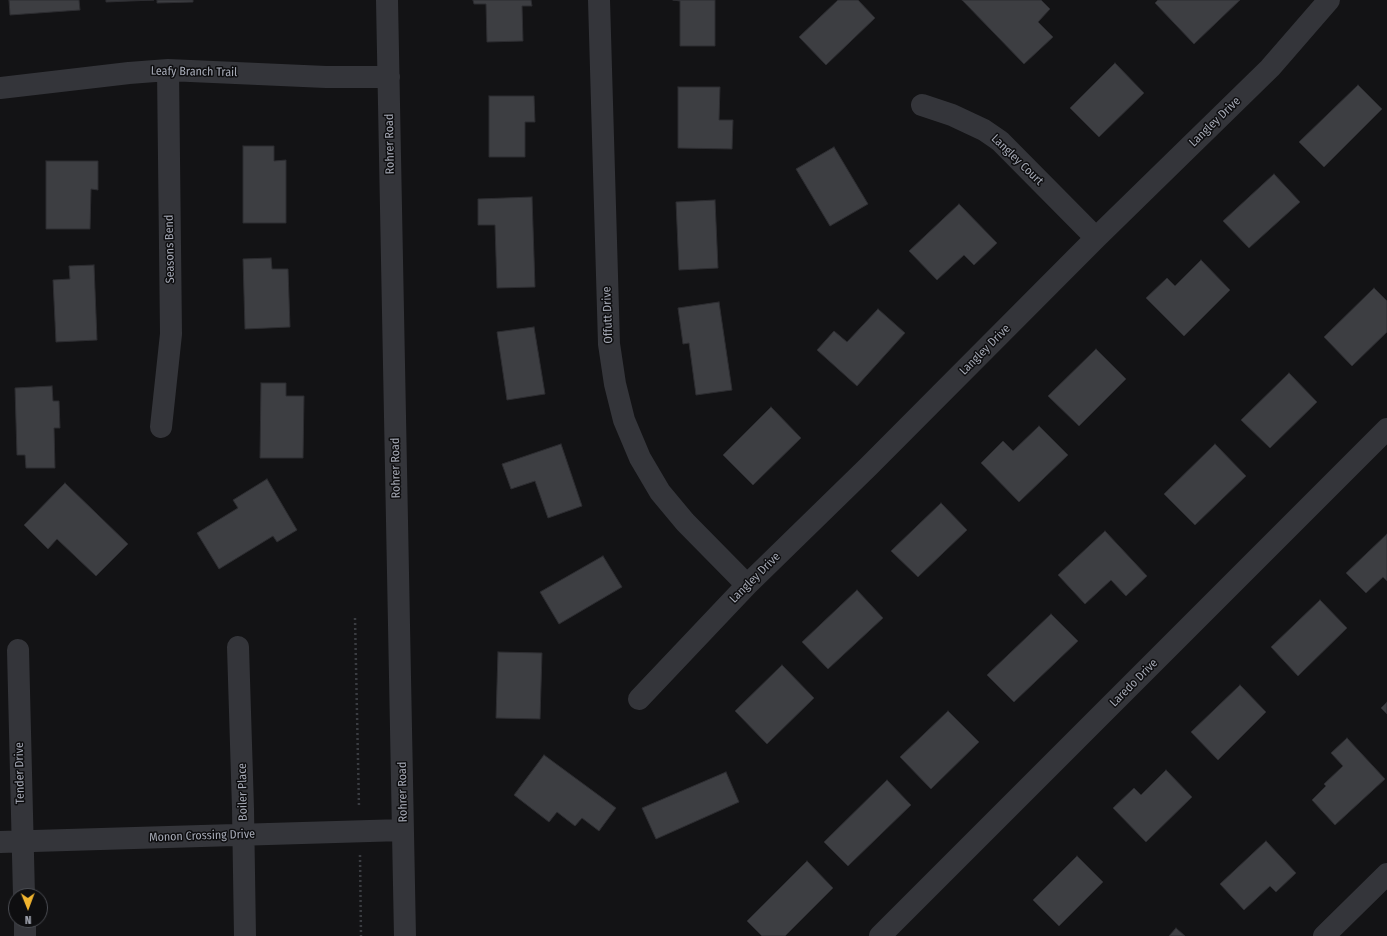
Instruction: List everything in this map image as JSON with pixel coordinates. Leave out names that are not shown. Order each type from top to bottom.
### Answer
[{"type":"street","name":"Rohrer Road","points":[[387,0],[406,936]]},
{"type":"street","name":"Offutt Drive","points":[[599,0],[609,344],[615,384],[627,426],[640,458],[660,492],[685,522],[747,585]]},
{"type":"street","name":"Langley Drive","points":[[639,699],[747,585],[869,466],[1096,238],[1270,68],[1329,0]]},
{"type":"street","name":"Leafy Branch Trail","points":[[0,88],[168,70],[326,77],[389,77]]},
{"type":"street","name":"Seasons Bend","points":[[161,427],[171,334],[168,70]]},
{"type":"street","name":"Langley Court","points":[[922,105],[952,115],[984,130],[1000,141],[1096,238]]},
{"type":"street","name":"Laredo Drive","points":[[880,936],[1387,429]]},
{"type":"street","name":"Boiler Place","points":[[238,647],[244,835],[245,936]]},
{"type":"street","name":"Tender Drive","points":[[18,650],[24,888]]},
{"type":"street","name":"Monon Crossing Drive","points":[[0,842],[403,830]]},
{"type":"street","points":[[1324,936],[1387,874]]},
{"type":"path","points":[[355,618],[359,808]]},
{"type":"building","points":[[9,0],[79,0],[80,10],[10,15]]},
{"type":"building","points":[[106,0],[154,0],[106,2]]},
{"type":"building","points":[[157,0],[193,0],[193,2],[157,3]]},
{"type":"building","points":[[473,0],[531,0],[532,6],[522,6],[523,41],[487,42],[486,4],[474,4]]},
{"type":"building","points":[[673,0],[715,0],[715,46],[680,46],[680,1]]},
{"type":"building","points":[[838,0],[858,0],[875,18],[826,65],[799,37]]},
{"type":"building","points":[[962,0],[1041,0],[1050,9],[1038,22],[1053,37],[1024,64]]},
{"type":"building","points":[[1158,0],[1240,0],[1194,44],[1155,3]]},
{"type":"building","points":[[1115,63],[1144,93],[1099,137],[1070,108]]},
{"type":"building","points":[[1358,85],[1382,109],[1324,167],[1299,142]]},
{"type":"building","points":[[678,87],[720,87],[719,120],[733,120],[732,149],[678,148]]},
{"type":"building","points":[[489,96],[534,96],[535,122],[525,122],[525,157],[489,157]]},
{"type":"building","points":[[243,146],[274,146],[274,161],[286,160],[286,223],[243,223]]},
{"type":"building","points":[[834,147],[868,204],[830,226],[796,169]]},
{"type":"building","points":[[46,161],[98,161],[98,190],[91,189],[90,229],[46,229]]},
{"type":"building","points":[[1274,174],[1300,202],[1249,248],[1223,221]]},
{"type":"building","points":[[532,197],[535,287],[497,288],[495,225],[478,225],[478,199]]},
{"type":"building","points":[[715,200],[718,268],[679,270],[676,202]]},
{"type":"building","points":[[959,204],[997,243],[974,265],[964,255],[937,280],[909,251]]},
{"type":"building","points":[[271,258],[272,269],[288,269],[290,327],[245,329],[243,259]]},
{"type":"building","points":[[1201,260],[1230,290],[1184,336],[1146,298],[1167,278],[1175,286]]},
{"type":"building","points":[[94,265],[97,340],[56,342],[53,280],[70,279],[69,266]]},
{"type":"building","points":[[1374,288],[1387,301],[1387,332],[1352,366],[1324,337]]},
{"type":"building","points":[[719,302],[732,390],[696,395],[689,343],[683,344],[678,308]]},
{"type":"building","points":[[878,309],[905,333],[857,386],[817,350],[834,331],[847,342]]},
{"type":"building","points":[[534,327],[545,394],[507,400],[497,332]]},
{"type":"building","points":[[1096,349],[1126,379],[1079,426],[1048,396]]},
{"type":"building","points":[[1289,373],[1317,402],[1270,448],[1241,420]]},
{"type":"building","points":[[261,383],[286,383],[286,396],[304,396],[303,458],[260,458]]},
{"type":"building","points":[[52,386],[53,401],[59,401],[60,428],[54,428],[55,468],[26,468],[25,455],[17,455],[15,388]]},
{"type":"building","points":[[771,407],[801,438],[753,485],[723,455]]},
{"type":"building","points":[[1039,426],[1068,455],[1019,502],[981,463],[1003,441],[1013,451]]},
{"type":"building","points":[[561,444],[582,506],[548,518],[535,481],[511,489],[502,464]]},
{"type":"building","points":[[1215,444],[1246,476],[1195,525],[1164,494]]},
{"type":"building","points":[[267,479],[297,530],[277,542],[273,536],[219,569],[197,533],[238,508],[233,500]]},
{"type":"building","points":[[65,483],[128,544],[96,576],[57,539],[48,549],[24,525]]},
{"type":"building","points":[[941,503],[967,530],[918,577],[891,551]]},
{"type":"building","points":[[1105,531],[1147,576],[1126,596],[1111,580],[1085,604],[1058,575]]},
{"type":"building","points":[[1387,534],[1387,581],[1383,577],[1366,593],[1346,573]]},
{"type":"building","points":[[603,556],[622,587],[559,624],[540,592]]},
{"type":"building","points":[[857,590],[883,618],[828,669],[802,642]]},
{"type":"building","points":[[1320,600],[1347,628],[1298,676],[1271,647]]},
{"type":"building","points":[[1051,614],[1078,641],[1014,702],[987,675]]},
{"type":"building","points":[[498,652],[542,653],[540,719],[496,718]]},
{"type":"building","points":[[782,665],[814,698],[767,744],[735,711]]},
{"type":"building","points":[[1240,685],[1266,712],[1218,760],[1191,732]]},
{"type":"building","points":[[1387,702],[1387,714],[1381,708]]},
{"type":"building","points":[[948,711],[979,742],[931,789],[900,757]]},
{"type":"building","points":[[1347,738],[1385,779],[1335,825],[1312,800],[1326,786],[1324,784],[1343,766],[1331,753]]},
{"type":"building","points":[[544,755],[616,808],[599,831],[582,818],[575,826],[557,812],[549,822],[514,795]]},
{"type":"building","points":[[1166,770],[1192,797],[1146,842],[1113,808],[1134,788],[1141,795]]},
{"type":"building","points":[[726,772],[739,802],[656,839],[642,808]]},
{"type":"building","points":[[887,780],[911,805],[848,866],[824,842]]},
{"type":"building","points":[[1266,841],[1296,873],[1276,892],[1270,886],[1244,910],[1220,884]]},
{"type":"building","points":[[1077,856],[1103,882],[1059,926],[1033,900]]},
{"type":"building","points":[[807,861],[833,888],[785,936],[762,936],[747,921]]},
{"type":"building","points":[[1176,928],[1185,936],[1169,936]]}]
